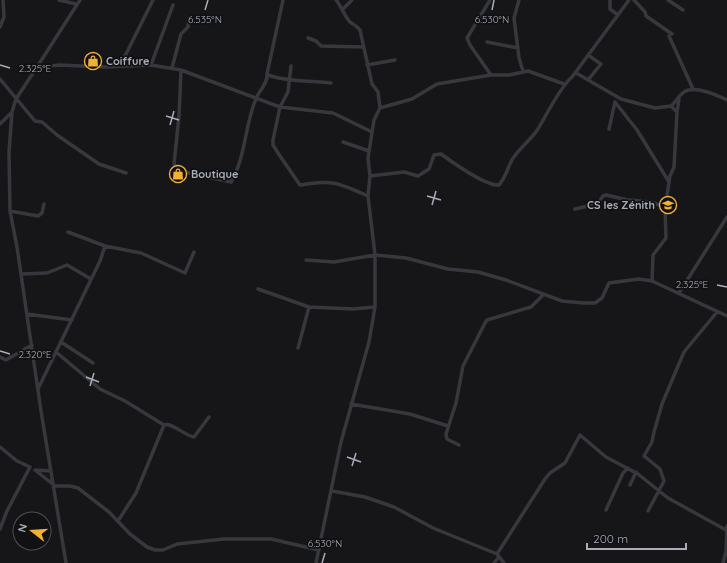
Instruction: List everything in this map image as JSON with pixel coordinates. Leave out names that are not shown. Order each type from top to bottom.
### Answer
[{"type":"street","points":[[0,27],[4,17],[3,0]]},
{"type":"street","points":[[59,0],[76,4]]},
{"type":"street","points":[[66,563],[55,486],[51,471],[10,211],[9,152],[12,112],[16,99],[80,0]]},
{"type":"street","points":[[120,66],[153,0]]},
{"type":"street","points":[[181,70],[179,116],[174,160],[176,167],[189,173],[231,182],[246,140],[255,99],[267,80],[283,0]]},
{"type":"street","points":[[316,563],[351,404],[369,342],[375,307],[374,255],[368,196],[370,176],[369,151],[377,112],[380,108],[378,92],[372,84],[360,30],[350,21],[336,0]]},
{"type":"street","points":[[343,9],[352,0]]},
{"type":"street","points":[[490,0],[467,38],[470,45],[491,75]]},
{"type":"street","points":[[519,0],[514,18],[523,71]]},
{"type":"street","points":[[610,0],[610,9],[618,15]]},
{"type":"street","points":[[370,176],[404,172],[418,176],[429,169],[434,155],[441,154],[456,165],[482,180],[499,185],[505,178],[512,160],[538,129],[560,94],[564,84],[576,73],[629,0]]},
{"type":"street","points":[[634,0],[646,12],[646,16],[670,35],[694,89]]},
{"type":"street","points":[[668,0],[684,10]]},
{"type":"street","points":[[150,65],[173,5]]},
{"type":"street","points":[[172,68],[181,34],[188,27],[190,18]]},
{"type":"street","points":[[308,38],[316,41],[321,46],[364,47]]},
{"type":"street","points":[[487,42],[518,48]]},
{"type":"street","points":[[588,55],[601,64],[588,80]]},
{"type":"street","points":[[367,64],[395,60]]},
{"type":"street","points":[[37,67],[60,65],[150,65],[172,68],[280,107],[333,113],[372,132]]},
{"type":"street","points":[[291,66],[288,92],[280,107],[273,145],[294,174],[298,184],[320,181],[331,182],[368,196]]},
{"type":"street","points":[[380,108],[412,99],[437,84],[491,75],[509,75],[523,71],[538,73],[564,84]]},
{"type":"street","points":[[576,73],[615,97],[655,108],[671,106],[684,92],[694,89],[727,100]]},
{"type":"street","points":[[267,74],[270,77],[331,83]]},
{"type":"street","points":[[0,79],[34,121],[42,122],[57,135],[99,164],[126,173]]},
{"type":"street","points":[[609,129],[615,97]]},
{"type":"street","points":[[652,281],[653,255],[666,238],[666,207],[669,182],[674,168],[676,112],[679,99]]},
{"type":"street","points":[[615,102],[637,130],[669,182]]},
{"type":"street","points":[[671,106],[676,112]]},
{"type":"street","points":[[0,124],[12,112]]},
{"type":"street","points":[[343,142],[369,151]]},
{"type":"street","points":[[575,209],[597,204],[603,196],[606,195],[628,200],[651,202],[666,207]]},
{"type":"street","points":[[10,211],[38,216],[42,213],[44,204]]},
{"type":"street","points":[[678,293],[727,217]]},
{"type":"street","points":[[68,232],[106,246],[141,253],[185,273],[194,252]]},
{"type":"street","points":[[38,390],[106,246]]},
{"type":"street","points":[[306,260],[334,262],[374,255],[410,259],[448,269],[474,270],[506,280],[562,301],[591,304],[602,298],[609,283],[639,279],[652,281],[727,316]]},
{"type":"street","points":[[21,274],[47,274],[66,265],[91,279]]},
{"type":"street","points":[[258,289],[309,307],[353,309],[375,307]]},
{"type":"street","points":[[459,445],[446,437],[448,426],[456,403],[463,366],[484,323],[488,320],[531,307],[543,295]]},
{"type":"street","points":[[298,348],[309,307]]},
{"type":"street","points":[[648,511],[664,482],[660,469],[644,456],[652,442],[662,404],[684,352],[717,312]]},
{"type":"street","points":[[27,314],[72,320]]},
{"type":"street","points":[[61,342],[94,363]]},
{"type":"street","points":[[0,357],[6,360],[32,345]]},
{"type":"street","points":[[56,352],[100,389],[125,401],[164,425],[168,424],[189,436],[194,437],[209,417]]},
{"type":"street","points":[[351,404],[410,414],[448,426]]},
{"type":"street","points":[[118,521],[136,493],[164,425]]},
{"type":"street","points":[[494,563],[545,479],[550,473],[565,463],[580,435],[606,457],[636,472],[668,498],[726,530]]},
{"type":"street","points":[[0,447],[17,461],[35,470],[55,486],[70,486],[78,488],[118,521],[130,534],[147,547],[155,550],[163,550],[177,544],[224,539],[271,539],[319,550]]},
{"type":"street","points":[[0,528],[7,511],[30,467]]},
{"type":"street","points":[[606,510],[622,472],[628,468]]},
{"type":"street","points":[[35,470],[51,471]]},
{"type":"street","points":[[630,485],[636,472]]},
{"type":"street","points":[[332,491],[365,496],[394,507],[433,528],[498,556],[504,563]]},
{"type":"street","points":[[723,563],[726,548],[727,526]]},
{"type":"place","name":"Coiffure","points":[[93,61]]},
{"type":"place","name":"Boutique","points":[[178,174]]},
{"type":"place","name":"CS les Zénith","points":[[668,205]]}]
